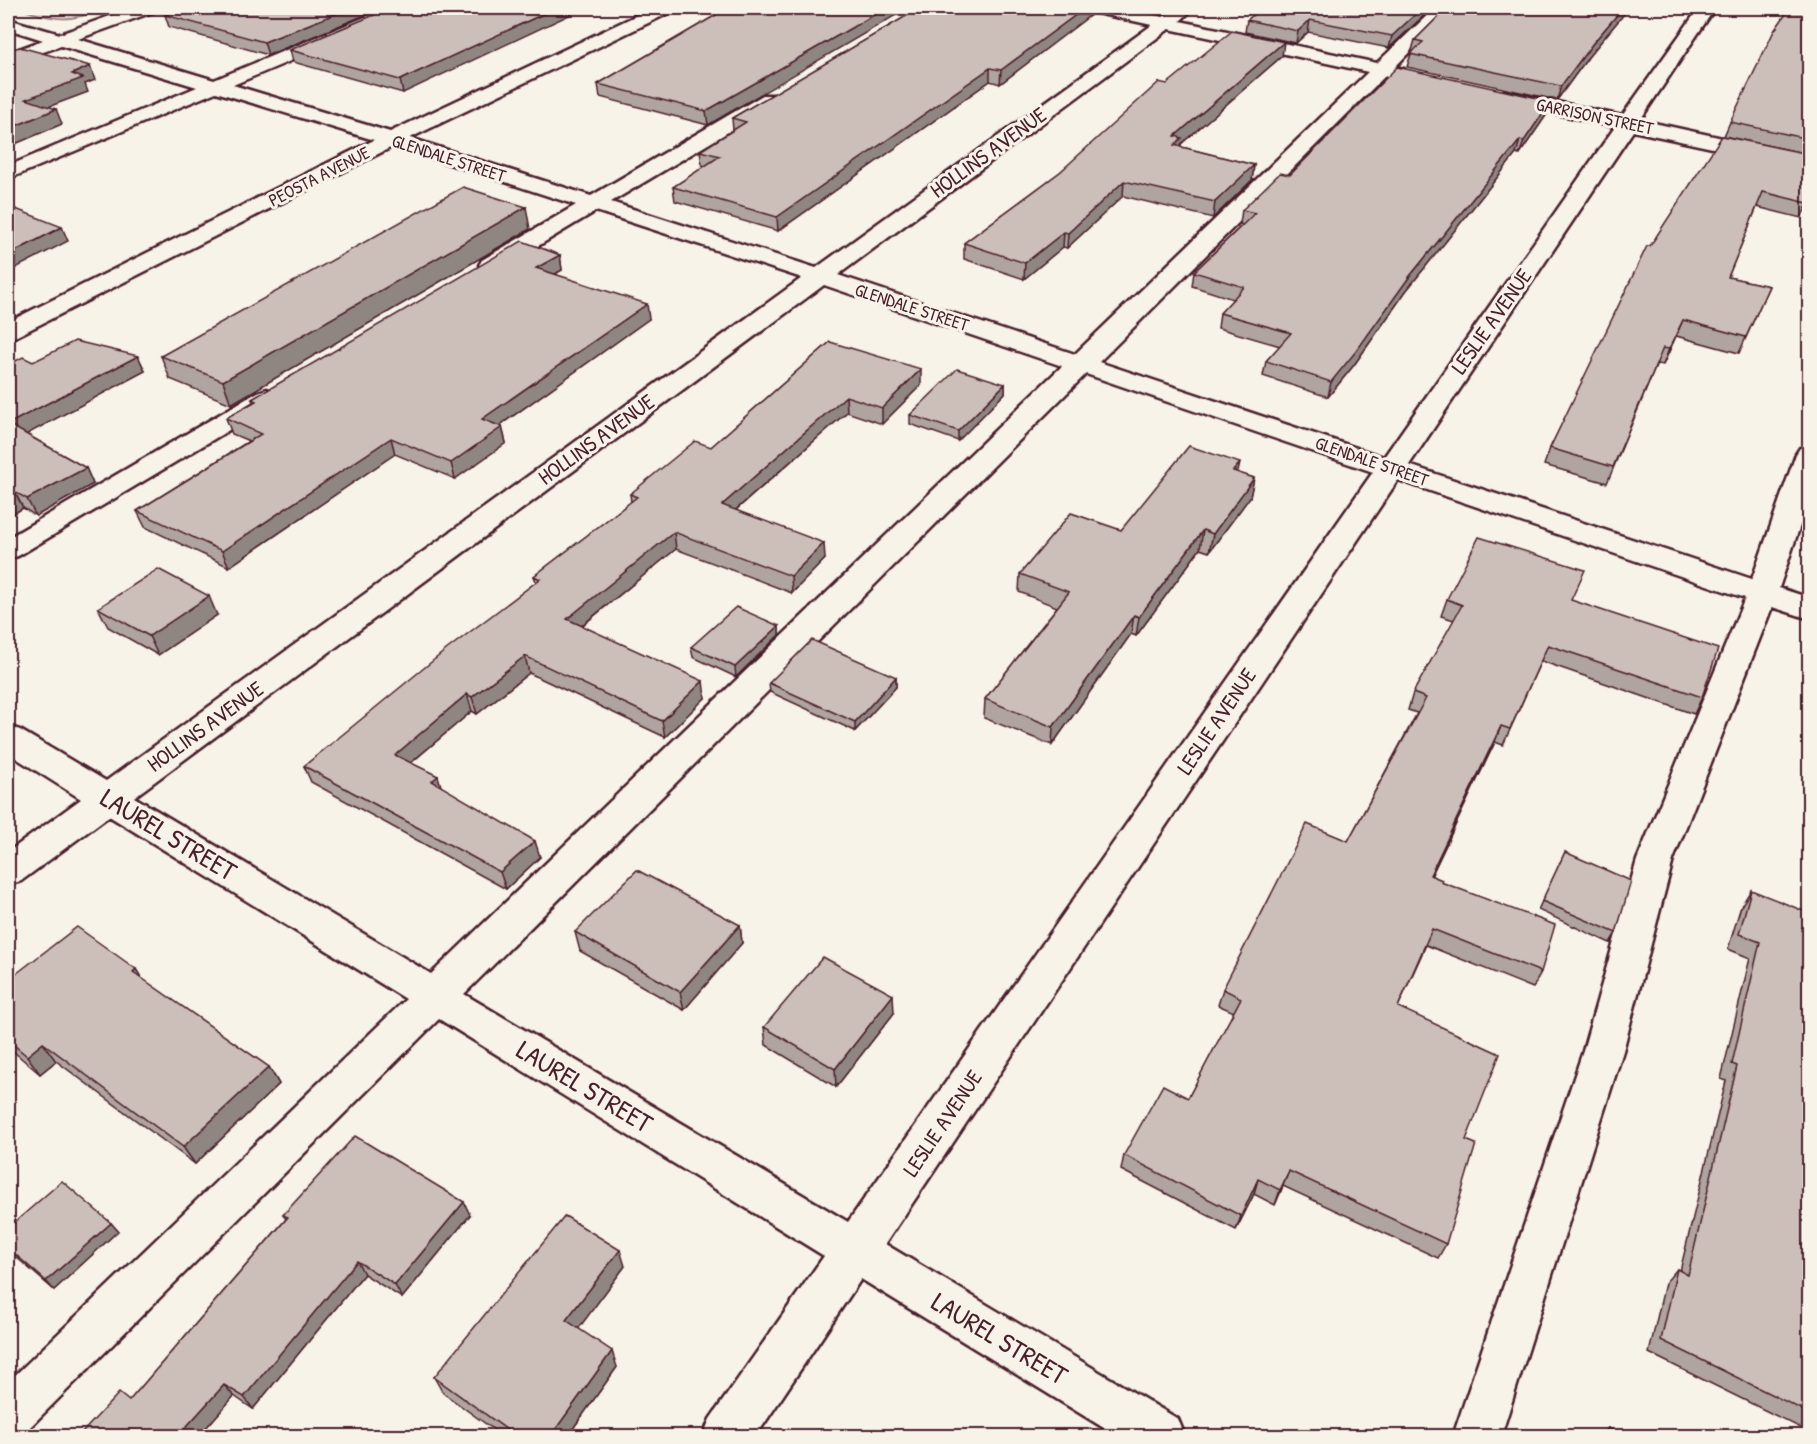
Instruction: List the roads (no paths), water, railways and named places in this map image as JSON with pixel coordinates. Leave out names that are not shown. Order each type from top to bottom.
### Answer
[{"type":"street","points":[[8,59],[147,8]]},
{"type":"street","points":[[8,173],[401,8]]},
{"type":"street","name":"PEOSTA AVENUE","points":[[8,331],[392,140],[665,8]]},
{"type":"street","points":[[1098,8],[1176,15],[1416,77]]},
{"type":"street","points":[[8,1415],[1444,8]]},
{"type":"street","name":"LESLIE AVENUE","points":[[727,1437],[1390,467],[1707,8]]},
{"type":"street","name":"HOLLINS AVENUE","points":[[8,871],[1176,15]]},
{"type":"street","name":"GLENDALE STREET","points":[[8,24],[392,140],[819,276],[1809,609]]},
{"type":"street","points":[[470,277],[789,87]]},
{"type":"street","name":"GARRISON STREET","points":[[1483,91],[1809,163]]},
{"type":"street","points":[[8,550],[285,386]]},
{"type":"street","points":[[1477,1437],[1603,1051],[1655,860],[1762,593],[1809,454]]},
{"type":"street","name":"LAUREL STREET","points":[[8,738],[855,1249],[1161,1437]]}]
